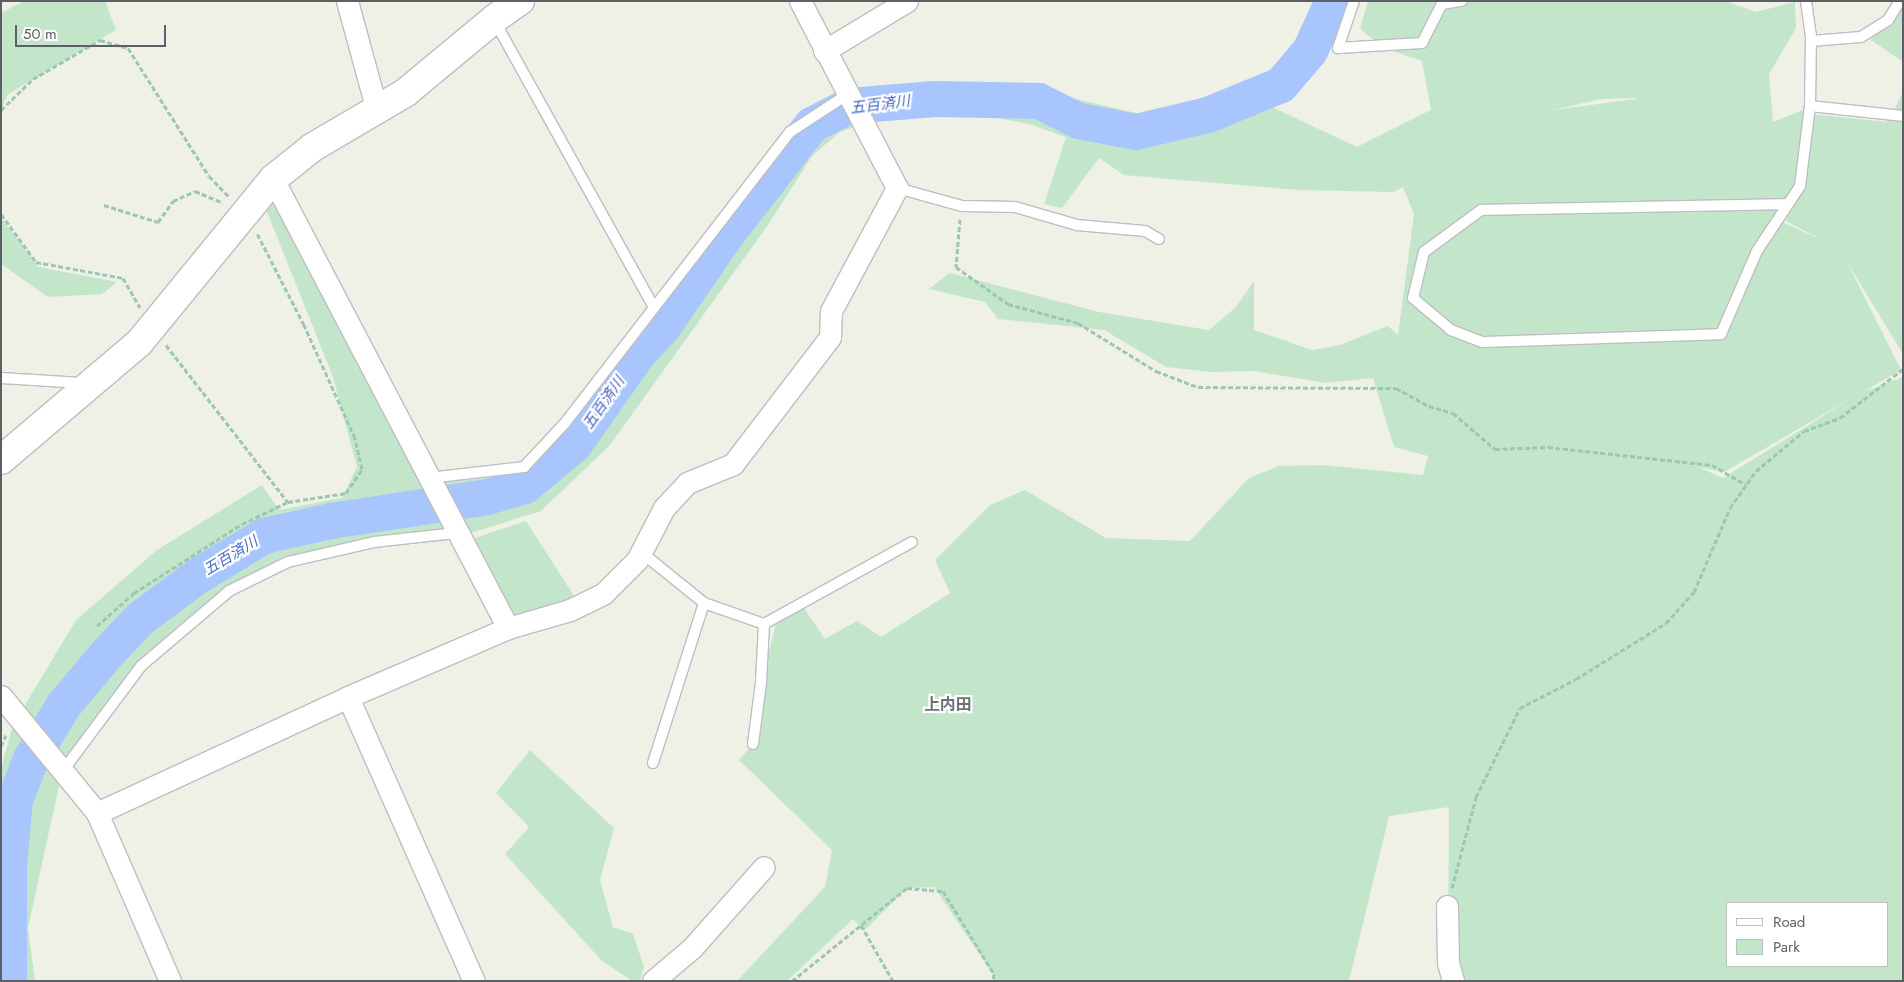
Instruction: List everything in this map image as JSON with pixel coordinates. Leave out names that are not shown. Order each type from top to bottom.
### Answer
[{"type":"street","points":[[347,1],[377,111]]},
{"type":"street","points":[[1,460],[92,383],[153,328],[244,212],[273,179],[313,147],[405,93],[494,19],[520,1]]},
{"type":"street","points":[[97,813],[348,697],[508,628],[570,610],[603,594],[637,560],[664,508],[687,483],[733,464],[830,336],[831,312],[897,188],[824,51],[800,1]]},
{"type":"street","points":[[824,51],[907,1]]},
{"type":"street","points":[[273,179],[454,531],[508,628]]},
{"type":"street","points":[[1,696],[97,813],[170,981]]},
{"type":"street","points":[[348,697],[474,981]]},
{"type":"street","points":[[653,981],[692,948],[764,867]]},
{"type":"street","points":[[1447,906],[1448,964],[1453,981]]},
{"type":"lane","points":[[1354,1],[1338,48],[1422,43],[1442,4],[1462,1]]},
{"type":"lane","points":[[1788,204],[1481,210],[1424,252],[1413,298],[1451,330],[1482,342],[1721,334],[1757,251],[1800,186],[1810,106],[1811,42],[1806,1]]},
{"type":"lane","points":[[1811,42],[1861,36],[1888,20],[1900,1]]},
{"type":"lane","points":[[494,19],[654,307]]},
{"type":"lane","points":[[423,471],[524,467],[565,423],[790,132],[848,94]]},
{"type":"lane","points":[[1810,106],[1903,116]]},
{"type":"lane","points":[[897,188],[962,206],[1015,207],[1077,225],[1145,231],[1159,239]]},
{"type":"lane","points":[[1,378],[92,383]]},
{"type":"lane","points":[[62,772],[141,666],[229,591],[288,562],[374,542],[454,531]]},
{"type":"lane","points":[[641,552],[704,603],[764,624],[912,542]]},
{"type":"lane","points":[[653,763],[704,603]]},
{"type":"lane","points":[[753,744],[761,682],[764,624]]},
{"type":"path","points":[[1,110],[32,79],[100,40],[128,48],[209,176],[244,212],[268,249],[355,438],[362,469],[346,493],[288,502],[242,524],[134,593],[97,626]]},
{"type":"path","points":[[104,205],[158,222],[173,201],[195,191],[244,212]]},
{"type":"path","points":[[962,206],[956,267],[1008,304],[1078,323],[1156,371],[1198,387],[1396,388],[1429,406],[1453,413],[1495,449],[1548,446],[1712,465],[1746,485]]},
{"type":"path","points":[[1,214],[36,262],[123,278],[153,328],[288,502]]},
{"type":"path","points":[[1447,906],[1476,797],[1520,708],[1576,678],[1666,623],[1694,592],[1730,508],[1756,471],[1804,430],[1840,418],[1903,369]]},
{"type":"path","points":[[792,981],[798,979],[907,888],[943,891],[994,974],[993,981]]},
{"type":"path","points":[[861,925],[893,981]]},
{"type":"green space","points":[[24,1],[105,1],[116,30],[8,94],[1,110],[1,13]]},
{"type":"green space","points":[[1316,1],[1349,1],[1334,39],[1272,107],[1357,147],[1431,110],[1422,61],[1384,48],[1360,29],[1368,1],[1725,1],[1756,12],[1795,2],[1796,28],[1769,74],[1773,122],[1805,109],[1810,114],[1888,122],[1903,92],[1903,354],[1847,262],[1901,370],[1863,392],[1903,377],[1903,981],[1458,981],[1448,963],[1449,807],[1389,816],[1349,981],[993,981],[993,974],[934,887],[907,888],[864,931],[853,919],[787,981],[737,981],[825,887],[832,850],[739,760],[753,744],[761,682],[778,616],[804,608],[825,639],[857,621],[881,637],[950,593],[935,560],[990,505],[1025,490],[1106,538],[1190,541],[1249,478],[1279,466],[1323,465],[1423,475],[1428,456],[1394,447],[1373,378],[1325,383],[1253,371],[1212,372],[1166,367],[1104,330],[998,319],[985,302],[929,289],[950,273],[1099,312],[1209,330],[1236,307],[1254,281],[1254,330],[1312,350],[1340,345],[1388,326],[1398,335],[1414,214],[1403,187],[1393,192],[1297,190],[1124,175],[1099,158],[1062,208],[1044,204],[1066,137],[1029,124],[923,104],[1033,104],[1063,112],[1043,101],[921,103],[840,132],[812,156],[768,225],[610,445],[541,511],[445,541],[316,551],[261,573],[159,646],[62,772],[28,928],[35,981],[1,981],[1,769],[13,725],[76,620],[157,550],[262,485],[279,510],[342,498],[357,467],[333,377],[266,209],[276,195],[421,484],[511,476],[572,426],[661,304],[800,129],[837,104],[870,92],[900,87],[1019,86],[1154,117],[1214,104],[1282,68],[1312,17]],"holes":[[[1602,99],[1636,99],[1552,110]],[[1791,198],[1786,221],[1824,241],[1776,219]],[[1852,398],[1723,478],[1698,467],[1724,472]]]},
{"type":"green space","points":[[1894,1],[1903,1],[1903,62],[1871,40]]},
{"type":"green space","points":[[1,218],[39,267],[117,282],[102,294],[48,297],[1,264]]},
{"type":"green space","points":[[526,521],[576,599],[512,619],[472,539]]},
{"type":"green space","points":[[530,750],[614,828],[600,880],[613,927],[633,934],[644,967],[640,981],[632,981],[601,960],[505,854],[529,827],[496,793]]},
{"type":"waterway","name":"五百済川","points":[[9,981],[9,865],[15,800],[31,759],[64,705],[106,655],[140,619],[198,576],[264,536],[331,521],[487,497],[525,486],[574,445],[639,353],[663,327],[725,237],[812,125],[849,106],[935,99],[1039,101],[1079,121],[1136,132],[1208,115],[1281,85],[1310,51],[1333,1]]},
{"type":"district","name":"上内田","points":[[948,705]]}]
